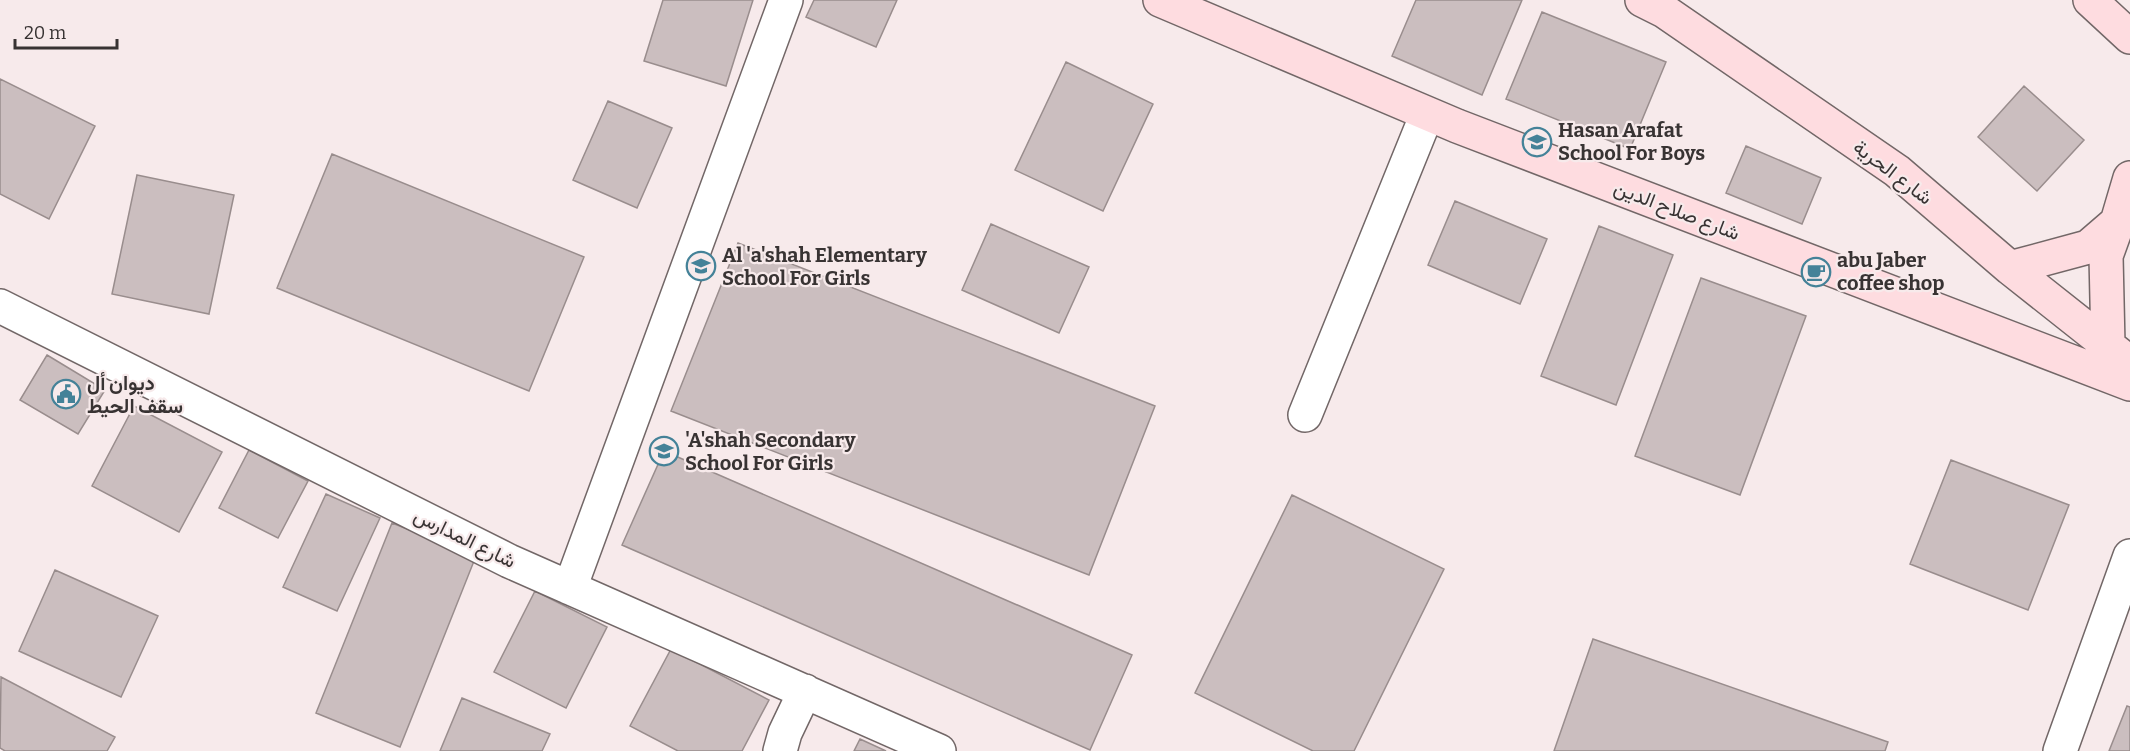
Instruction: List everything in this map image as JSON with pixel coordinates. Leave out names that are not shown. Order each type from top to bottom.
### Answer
[{"type":"street","points":[[570,588],[786,0]]},
{"type":"street","name":"شارع صلاح الدين","points":[[1160,0],[1427,114],[2130,384]]},
{"type":"street","name":"شارع الحرية","points":[[1642,0],[1664,11],[1897,171],[2010,268],[2119,354]]},
{"type":"street","points":[[2090,0],[2130,37]]},
{"type":"street","points":[[1305,415],[1427,114]]},
{"type":"street","points":[[2119,354],[2106,256],[2124,214],[2130,178]]},
{"type":"street","points":[[2010,268],[2088,247],[2124,214]]},
{"type":"street","name":"شارع المدارس","points":[[0,306],[509,561],[939,751]]},
{"type":"street","points":[[2060,751],[2130,556]]},
{"type":"street","points":[[780,751],[785,733],[805,691]]},
{"type":"building","points":[[663,0],[753,0],[726,86],[644,61]]},
{"type":"building","points":[[814,0],[897,0],[876,47],[806,17]]},
{"type":"building","points":[[1416,0],[1522,0],[1482,95],[1392,56]]},
{"type":"building","points":[[1542,12],[1666,62],[1630,149],[1506,99]]},
{"type":"building","points":[[1066,62],[1153,104],[1103,211],[1015,170]]},
{"type":"building","points":[[0,79],[95,126],[49,219],[0,194]]},
{"type":"building","points":[[2024,86],[2084,140],[2037,191],[1978,137]]},
{"type":"building","points":[[608,101],[672,128],[637,208],[573,180]]},
{"type":"building","points":[[1746,146],[1821,178],[1802,224],[1726,193]]},
{"type":"building","points":[[332,154],[584,257],[529,391],[277,288]]},
{"type":"building","points":[[137,175],[234,195],[209,314],[112,294]]},
{"type":"building","points":[[1455,201],[1547,239],[1520,304],[1428,265]]},
{"type":"building","points":[[991,224],[1089,267],[1059,333],[962,290]]},
{"type":"building","points":[[1599,226],[1673,255],[1616,405],[1541,376]]},
{"type":"building","points":[[738,243],[1155,406],[1089,575],[671,411]]},
{"type":"building","points":[[1701,278],[1806,316],[1740,495],[1635,456]]},
{"type":"building","points":[[47,355],[105,390],[78,434],[20,400]]},
{"type":"building","points":[[134,406],[222,452],[179,532],[92,486]]},
{"type":"building","points":[[249,450],[308,481],[278,538],[219,508]]},
{"type":"building","points":[[664,451],[1132,655],[1090,750],[622,545]]},
{"type":"building","points":[[1951,460],[2069,505],[2028,610],[1910,564]]},
{"type":"building","points":[[326,494],[380,518],[337,611],[283,587]]},
{"type":"building","points":[[1292,495],[1444,569],[1354,751],[1313,751],[1195,693]]},
{"type":"building","points":[[392,523],[476,556],[400,747],[316,713]]},
{"type":"building","points":[[55,570],[158,616],[121,697],[19,651]]},
{"type":"building","points":[[535,591],[607,627],[566,708],[494,672]]},
{"type":"building","points":[[1593,639],[1888,742],[1885,751],[1554,751]]},
{"type":"building","points":[[671,649],[769,700],[742,751],[678,751],[630,726]]},
{"type":"building","points":[[1,677],[115,737],[107,751],[5,751],[0,748]]},
{"type":"building","points":[[462,698],[550,734],[542,751],[440,751]]},
{"type":"building","points":[[2127,706],[2130,707],[2130,751],[2109,751]]},
{"type":"building","points":[[860,739],[886,751],[854,751]]},
{"type":"place","name":"Hasan Arafat School For Boys","points":[[1537,142]]},
{"type":"place","name":"Al 'a'shah Elementary School For Girls","points":[[701,266]]},
{"type":"place","name":"abu Jaber coffee shop","points":[[1816,272]]},
{"type":"place","name":"ديوان أل سقف الحيط","points":[[66,394]]},
{"type":"place","name":"'A'shah Secondary School For Girls","points":[[664,451]]}]
